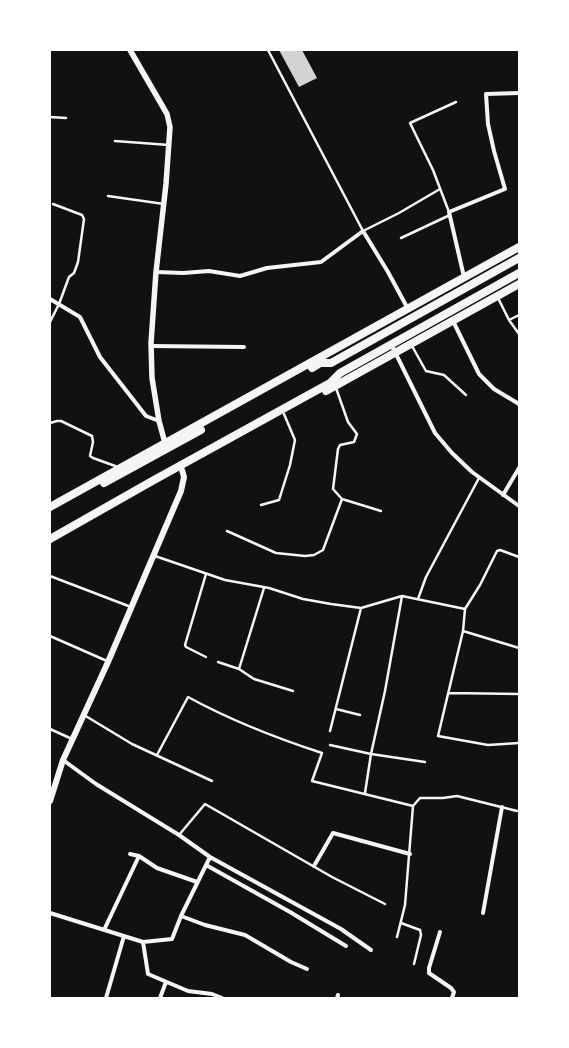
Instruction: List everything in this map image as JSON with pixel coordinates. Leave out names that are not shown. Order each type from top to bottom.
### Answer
[{"type":"highway","points":[[166,446],[519,247]]},
{"type":"highway","points":[[50,507],[320,363],[331,363],[519,258]]},
{"type":"highway","points":[[50,544],[330,383],[340,373],[519,273]]},
{"type":"highway","points":[[50,539],[154,480],[181,468],[284,414],[519,284]]},
{"type":"highway","points":[[50,513],[123,469]]},
{"type":"main road","points":[[50,801],[63,760],[108,662],[184,483],[181,468]]},
{"type":"street","points":[[130,50],[167,114],[170,127],[164,204],[156,272],[151,346],[152,378],[159,421],[166,446]]},
{"type":"street","points":[[464,278],[449,214],[505,189],[488,124],[486,94],[519,93]]},
{"type":"street","points":[[156,272],[183,273],[209,271],[240,276],[267,268],[321,262],[363,231],[408,309]]},
{"type":"street","points":[[50,299],[80,318],[100,358],[146,416],[159,421]]},
{"type":"street","points":[[453,320],[479,374],[494,388],[519,404]]},
{"type":"street","points":[[391,344],[435,433],[452,453],[479,478],[519,506]]},
{"type":"street","points":[[151,346],[244,347]]},
{"type":"street","points":[[503,494],[519,468]]},
{"type":"street","points":[[63,760],[96,784],[179,835],[210,857],[341,929],[371,950]]},
{"type":"street","points":[[483,913],[502,807]]},
{"type":"street","points":[[314,866],[333,833],[410,854]]},
{"type":"street","points":[[130,854],[139,856],[157,868],[197,882]]},
{"type":"street","points":[[104,930],[139,856]]},
{"type":"street","points":[[50,913],[143,942],[172,939],[181,916],[210,857]]},
{"type":"street","points":[[206,865],[290,912],[346,946]]},
{"type":"street","points":[[181,916],[205,925],[245,935],[291,962],[307,969]]},
{"type":"street","points":[[440,932],[429,968],[429,973],[451,988],[454,992],[452,998]]},
{"type":"street","points":[[106,998],[124,936]]},
{"type":"street","points":[[143,942],[148,974],[188,991],[212,994],[222,998]]},
{"type":"street","points":[[160,998],[166,982]]},
{"type":"lane","points":[[268,50],[363,231],[440,188]]},
{"type":"lane","points":[[401,238],[449,214],[433,170],[410,122],[456,102]]},
{"type":"lane","points":[[50,117],[66,118]]},
{"type":"lane","points":[[115,141],[169,145]]},
{"type":"lane","points":[[108,196],[164,204]]},
{"type":"lane","points":[[50,322],[59,304],[69,277],[74,273],[78,262],[84,219],[82,215],[53,204]]},
{"type":"lane","points":[[497,296],[519,334]]},
{"type":"lane","points":[[510,320],[519,315]]},
{"type":"lane","points":[[410,344],[426,371],[444,375],[466,395]]},
{"type":"lane","points":[[335,386],[348,422],[357,434],[354,442],[340,445],[338,449],[333,489],[342,499],[381,511]]},
{"type":"lane","points":[[261,505],[279,500],[290,465],[295,440],[284,414]]},
{"type":"lane","points":[[50,423],[61,421],[92,436],[93,442],[90,456],[123,469]]},
{"type":"lane","points":[[418,599],[426,577],[479,478]]},
{"type":"lane","points":[[227,531],[276,554],[305,556],[314,555],[323,550],[342,499]]},
{"type":"lane","points":[[519,557],[500,550],[497,551],[480,586],[465,608],[463,631],[438,736],[488,745],[519,743]]},
{"type":"lane","points":[[154,555],[225,580],[264,588],[303,599],[361,608],[402,596],[465,608]]},
{"type":"lane","points":[[206,574],[185,645],[189,649],[206,656]]},
{"type":"lane","points":[[50,576],[131,607]]},
{"type":"lane","points":[[239,669],[264,588]]},
{"type":"lane","points":[[365,793],[371,754],[385,691],[402,596]]},
{"type":"lane","points":[[330,731],[361,608]]},
{"type":"lane","points":[[463,631],[519,648]]},
{"type":"lane","points":[[50,636],[108,662]]},
{"type":"lane","points":[[218,662],[239,669],[254,679],[293,691]]},
{"type":"lane","points":[[449,693],[519,694]]},
{"type":"lane","points":[[157,755],[188,697],[211,709],[270,735],[322,753],[312,781],[413,806]]},
{"type":"lane","points":[[336,709],[360,715]]},
{"type":"lane","points":[[84,714],[132,744],[212,781]]},
{"type":"lane","points":[[50,729],[72,739]]},
{"type":"lane","points":[[330,745],[371,754],[425,762]]},
{"type":"lane","points":[[397,937],[406,905],[413,806],[420,798],[443,798],[457,796],[517,811]]},
{"type":"lane","points":[[179,835],[205,804],[283,850],[385,904]]},
{"type":"lane","points":[[401,924],[420,930],[421,935],[414,964]]},
{"type":"building","points":[[279,50],[302,50],[317,78],[299,87]]}]
